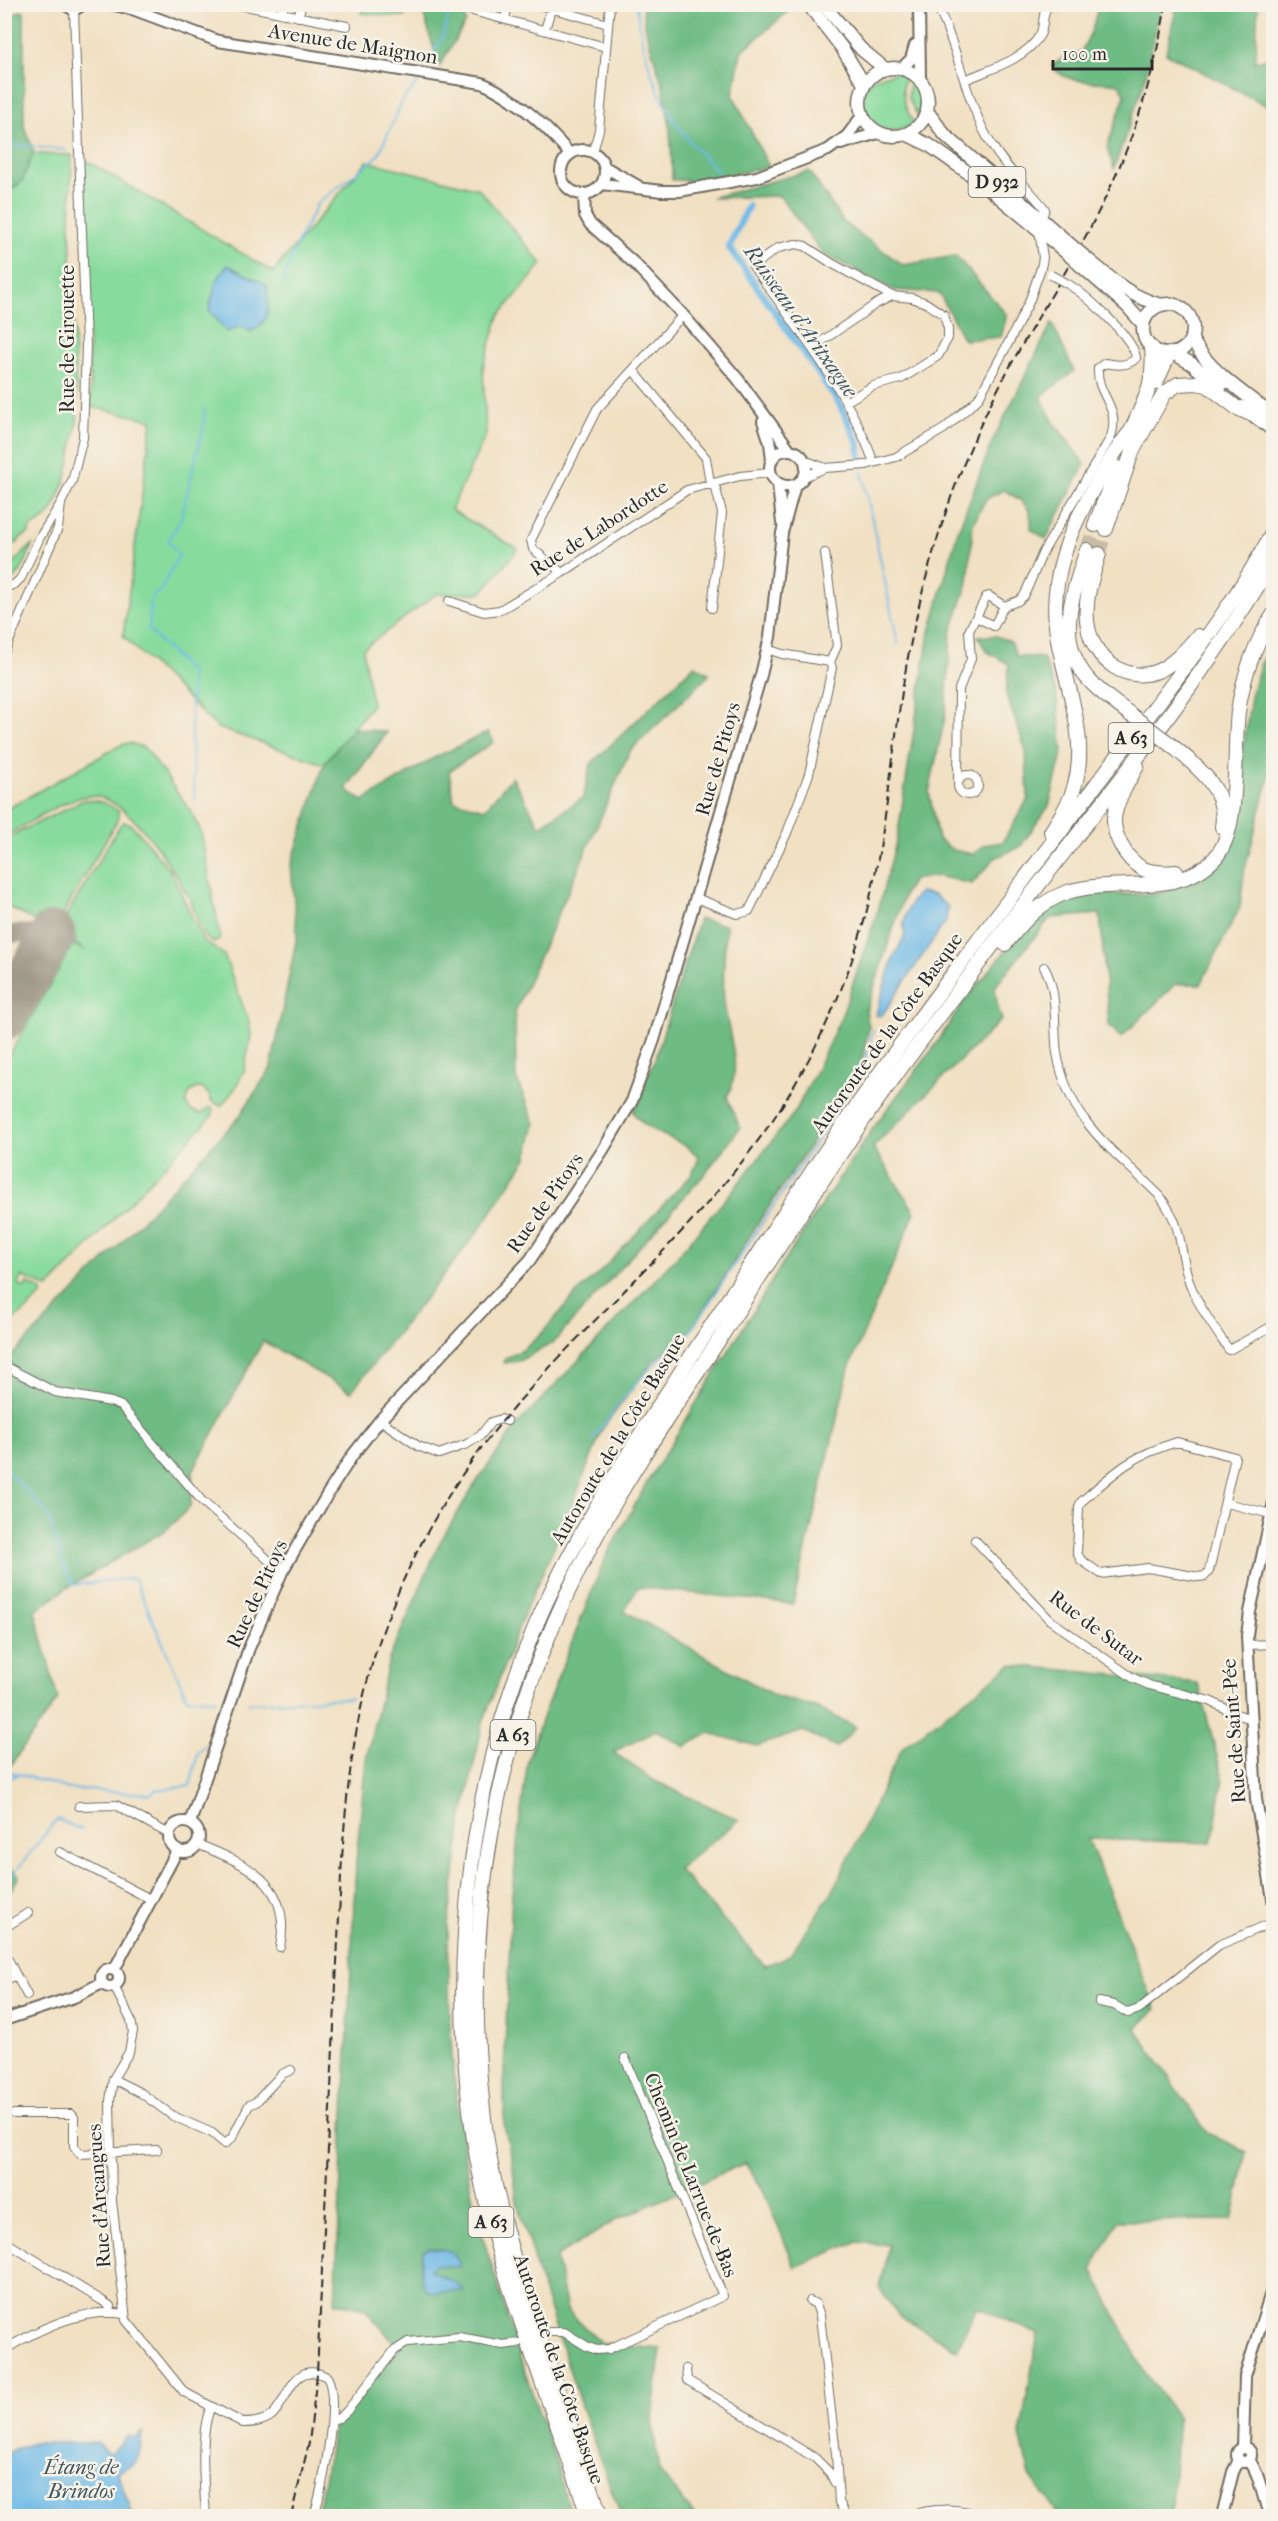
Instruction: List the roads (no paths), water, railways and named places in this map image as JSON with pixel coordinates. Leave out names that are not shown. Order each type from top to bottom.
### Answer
[{"type":"highway","points":[[1138,429],[1151,383],[1152,348]]},
{"type":"highway","points":[[1101,527],[1158,373],[1171,354]]},
{"type":"highway","points":[[1017,889],[1028,867],[1066,807],[1073,792],[1078,769],[1078,733],[1057,633],[1055,600],[1058,573],[1070,534],[1085,502],[1121,442],[1138,429],[1171,388],[1186,383],[1207,385],[1237,408],[1248,412]]},
{"type":"highway","name":"Autoroute de la Côte Basque","points":[[588,2517],[504,2269],[486,2202],[474,2140],[465,2060],[463,1996],[466,1915],[483,1802],[498,1737],[521,1666],[545,1604],[626,1457],[797,1192],[855,1108],[1017,889],[1213,630],[1274,530]]},
{"type":"highway","points":[[1161,724],[1121,794],[1114,815],[1116,834],[1126,854],[1143,868],[1161,873],[1186,872],[1202,862],[1218,844],[1223,824],[1221,804],[1212,782],[1166,741],[1131,715],[1088,678],[1077,663],[1070,645],[1068,626],[1071,600],[1093,552],[1088,590],[1087,624],[1090,637],[1102,660],[1113,667],[1137,675],[1158,671],[1178,659],[1242,585]]},
{"type":"highway","name":"Autoroute de la Côte Basque","points":[[600,2517],[581,2452],[525,2293],[502,2214],[486,2137],[477,1995],[480,1919],[487,1854],[514,1728],[535,1669],[592,1544],[639,1462],[808,1200],[917,1046],[1224,638],[1274,559]]},
{"type":"highway","points":[[963,984],[980,975],[1029,915],[1049,901],[1067,892],[1088,888],[1174,881],[1204,870],[1217,856],[1226,842],[1231,822],[1235,751],[1243,685],[1253,651],[1274,614]]},
{"type":"main road","points":[[808,4],[843,48],[864,84]]},
{"type":"main road","points":[[823,4],[861,49],[884,68]]},
{"type":"main road","points":[[884,68],[902,68],[920,79],[926,89],[927,111],[916,129],[906,134],[892,136],[878,133],[862,116],[859,98],[864,84],[876,72],[884,68]]},
{"type":"main road","name":"D 932","points":[[927,111],[945,135],[1040,225],[1083,261],[1122,288],[1145,300],[1162,305]]},
{"type":"main road","name":"D 932","points":[[906,134],[923,141],[957,164],[1040,225],[1056,244],[1071,251]]},
{"type":"main road","name":"D 932","points":[[1083,261],[1143,324]]},
{"type":"main road","points":[[1274,416],[1233,384],[1195,345],[1191,337],[1191,321],[1184,310],[1177,306],[1162,305],[1152,310],[1143,324],[1144,337],[1152,348],[1192,364],[1274,431]]},
{"type":"main road","points":[[1171,354],[1184,348],[1191,337]]},
{"type":"street","name":"Avenue de Maignon","points":[[111,4],[135,10],[218,41],[482,83],[503,93],[540,122],[570,154]]},
{"type":"street","points":[[236,4],[347,26]]},
{"type":"street","points":[[282,4],[284,14]]},
{"type":"street","points":[[298,17],[302,4]]},
{"type":"street","points":[[467,4],[469,10],[606,47]]},
{"type":"street","points":[[505,19],[508,4]]},
{"type":"street","points":[[535,4],[608,24]]},
{"type":"street","points":[[593,152],[599,130],[610,4]]},
{"type":"street","points":[[778,484],[789,487],[804,477],[825,468],[874,463],[896,456],[944,429],[966,412],[987,386],[1029,302],[1041,268],[1043,258],[1040,225],[1045,209],[1007,166],[988,140],[965,80],[952,36],[936,4]]},
{"type":"street","name":"Rue de Girouette","points":[[4,652],[58,528],[62,511],[61,503],[72,481],[80,449],[85,410],[86,345],[74,6]]},
{"type":"street","points":[[965,80],[1019,56],[1029,49],[1041,33],[1045,6]]},
{"type":"street","points":[[902,68],[915,51],[919,8]]},
{"type":"street","points":[[919,8],[920,79]]},
{"type":"street","points":[[545,30],[551,9]]},
{"type":"street","points":[[835,146],[847,136],[862,116]]},
{"type":"street","points":[[602,184],[679,191],[757,177],[793,165],[835,146],[878,133]]},
{"type":"street","points":[[605,167],[602,184],[594,192],[584,194],[570,190],[562,179],[563,164],[570,154],[581,150],[593,152],[605,167],[647,189]]},
{"type":"street","points":[[584,194],[585,215],[590,224],[635,264],[738,379],[790,450],[798,453],[804,460],[806,466],[804,477]]},
{"type":"street","points":[[847,401],[873,386],[901,379],[938,356],[944,348],[948,329],[944,315],[927,303],[912,298],[892,296],[805,246],[796,244],[778,248],[753,266],[847,401],[874,463]]},
{"type":"street","points":[[1043,258],[1056,244]]},
{"type":"street","points":[[976,617],[994,626],[1004,606],[1018,602],[1024,596],[1043,552],[1111,437],[1115,420],[1112,407],[1099,385],[1098,368],[1105,363],[1125,364],[1136,358],[1131,345],[1091,300],[1041,268]]},
{"type":"street","points":[[812,348],[876,304],[892,296]]},
{"type":"street","points":[[562,573],[533,549],[531,540],[597,409],[683,315]]},
{"type":"street","points":[[633,370],[706,458],[710,483],[716,489],[722,513],[712,608]]},
{"type":"street","points":[[760,412],[770,443],[772,460],[770,473],[778,484],[782,533]]},
{"type":"street","points":[[772,460],[780,452],[790,450]]},
{"type":"street","points":[[804,460],[825,468]]},
{"type":"street","name":"Rue de Labordotte","points":[[449,601],[484,612],[500,610],[562,573],[687,490],[740,476],[770,473]]},
{"type":"street","points":[[782,533],[795,485]]},
{"type":"street","points":[[4,588],[15,584],[21,578],[40,537],[61,503]]},
{"type":"street","name":"Rue de Pitoys","points":[[190,1823],[249,1648],[282,1572],[352,1456],[380,1420],[530,1260],[618,1127],[644,1070],[767,649],[782,533]]},
{"type":"street","points":[[696,898],[737,914],[749,911],[788,833],[809,774],[832,675],[830,662],[837,646],[825,553]]},
{"type":"street","points":[[958,782],[959,689],[971,659],[969,631],[986,597],[989,596],[1004,606]]},
{"type":"street","points":[[767,649],[782,654],[830,662]]},
{"type":"street","points":[[1044,967],[1051,979],[1057,1052],[1063,1078],[1076,1106],[1094,1134],[1160,1196],[1167,1207],[1176,1224],[1192,1291],[1222,1340],[1229,1350],[1274,1325]]},
{"type":"street","points":[[5,1366],[55,1392],[111,1402],[121,1406],[202,1501],[282,1572]]},
{"type":"street","points":[[380,1420],[418,1446],[439,1454],[467,1444],[480,1436],[491,1422],[501,1419],[507,1421]]},
{"type":"street","points":[[1177,1442],[1231,1455],[1235,1461],[1226,1503],[1209,1571],[1205,1575],[1199,1577],[1148,1568],[1101,1574],[1081,1560],[1077,1553],[1081,1502],[1123,1465],[1148,1450],[1177,1442]]},
{"type":"street","points":[[1226,1503],[1271,1514],[1274,1502]]},
{"type":"street","name":"Rue de Saint-Pée","points":[[1271,1514],[1250,1612],[1247,1645],[1256,1799],[1268,1848],[1274,1905]]},
{"type":"street","name":"Rue de Sutar","points":[[975,1540],[1050,1620],[1133,1678],[1149,1685],[1210,1701],[1252,1719]]},
{"type":"street","points":[[1247,1645],[1274,1644]]},
{"type":"street","points":[[79,1806],[116,1805],[169,1834]]},
{"type":"street","points":[[177,1823],[190,1823],[197,1830],[197,1844],[186,1852],[177,1851],[170,1844],[169,1834],[177,1823]]},
{"type":"street","points":[[197,1844],[231,1857],[261,1876],[278,1902],[283,1932],[280,1947]]},
{"type":"street","points":[[114,1971],[177,1851]]},
{"type":"street","points":[[60,1852],[152,1900]]},
{"type":"street","points":[[4,1928],[28,1913]]},
{"type":"street","points":[[1099,2002],[1128,2013],[1139,2008],[1219,1945],[1274,1922]]},
{"type":"street","points":[[4,1952],[7,1964],[27,1995]]},
{"type":"street","points":[[114,1971],[119,1977],[114,1986],[109,1987],[102,1983],[103,1972],[114,1971]]},
{"type":"street","points":[[4,1981],[16,1976]]},
{"type":"street","points":[[4,2020],[74,1997],[102,1983]]},
{"type":"street","name":"Rue d'Arcangues","points":[[114,1986],[131,2020],[133,2031],[129,2052],[113,2079],[110,2101],[110,2153],[124,2314],[126,2320],[181,2389],[211,2407]]},
{"type":"street","name":"Chemin de Larrue-de-Bas","points":[[550,2332],[564,2332],[588,2347],[609,2349],[723,2296],[624,2058]]},
{"type":"street","points":[[113,2079],[141,2093],[173,2116],[212,2133],[225,2144],[232,2138],[249,2105],[256,2102],[282,2074],[291,2070]]},
{"type":"street","points":[[14,2114],[68,2113],[74,2117],[74,2146],[78,2153],[157,2150]]},
{"type":"street","points":[[4,2241],[110,2306],[109,2313]]},
{"type":"street","points":[[1222,2517],[1233,2472],[1250,2451],[1242,2447],[1244,2381],[1274,2283]]},
{"type":"street","points":[[810,2301],[816,2304],[824,2337],[837,2487],[839,2502],[847,2517]]},
{"type":"street","points":[[4,2350],[45,2328],[79,2317],[109,2313],[124,2314]]},
{"type":"street","points":[[332,2420],[339,2418],[347,2411],[394,2351],[408,2342],[459,2337],[503,2345],[518,2343]]},
{"type":"street","points":[[686,2369],[687,2380],[815,2458],[830,2473],[837,2487]]},
{"type":"street","points":[[206,2517],[204,2450],[207,2414],[211,2407],[243,2422],[254,2423],[271,2416],[290,2385],[298,2377],[317,2374],[327,2377],[330,2384],[332,2420],[328,2453],[314,2517]]},
{"type":"street","points":[[1244,2460],[1256,2470],[1270,2517]]},
{"type":"street","points":[[910,2517],[924,2511],[944,2510],[972,2513],[979,2517]]},
{"type":"water","points":[[227,265],[267,285],[268,306],[265,318],[258,328],[251,332],[240,326],[227,332],[209,310],[216,282]]},
{"type":"water","points":[[920,892],[934,895],[948,907],[946,921],[882,1015],[878,1016],[876,1014],[892,961],[905,935],[904,924],[907,912]]},
{"type":"water","points":[[429,2248],[449,2251],[455,2256],[461,2267],[436,2265],[429,2269],[464,2291],[431,2292],[424,2288],[421,2260],[423,2251]]},
{"type":"water","name":"Étang de Brindos","points":[[143,2432],[136,2460],[118,2474],[133,2516],[5,2516],[5,2453],[33,2443],[97,2443],[106,2452],[112,2453],[127,2436],[135,2438]]},
{"type":"waterway","points":[[426,66],[443,36],[451,4]]},
{"type":"waterway","name":"Ruisseau d'Aritxague","points":[[636,4],[646,54],[663,101],[685,136],[718,172]]},
{"type":"waterway","points":[[282,285],[298,241],[318,203],[378,156],[403,100],[419,81]]},
{"type":"waterway","points":[[4,144],[66,150]]},
{"type":"waterway","name":"Ruisseau d'Aritxague","points":[[748,206],[729,247],[838,401],[858,442],[860,455]]},
{"type":"waterway","points":[[195,800],[191,742],[191,673],[149,630],[152,595],[159,593],[179,555],[168,541],[181,519],[205,420],[204,410]]},
{"type":"waterway","name":"Ruisseau d'Aritxague","points":[[862,472],[898,644]]},
{"type":"waterway","points":[[593,1439],[637,1382],[690,1332],[855,1083],[863,1068],[873,1030]]},
{"type":"waterway","points":[[4,1468],[43,1508],[50,1519],[63,1565],[74,1585],[134,1578],[187,1698],[216,1699]]},
{"type":"waterway","points":[[248,1703],[351,1698]]},
{"type":"waterway","points":[[4,1770],[69,1789],[151,1794],[155,1790],[190,1786],[198,1753],[211,1740],[215,1715]]},
{"type":"waterway","points":[[4,1781],[18,1774]]},
{"type":"waterway","points":[[4,1886],[57,1819],[82,1830]]},
{"type":"tunnel","points":[[1087,550],[1095,525]]},
{"type":"tunnel","points":[[1099,554],[1106,529]]},
{"type":"railway","points":[[291,2516],[309,2443],[317,2374],[340,1893],[347,1802],[360,1712],[385,1625],[423,1540],[454,1487],[490,1436],[544,1373],[689,1224],[723,1185],[756,1144],[785,1101],[811,1056],[843,984],[867,910],[883,829],[911,644],[934,549],[949,503],[975,436],[999,388],[1098,213],[1119,168],[1144,99],[1166,4]]}]
